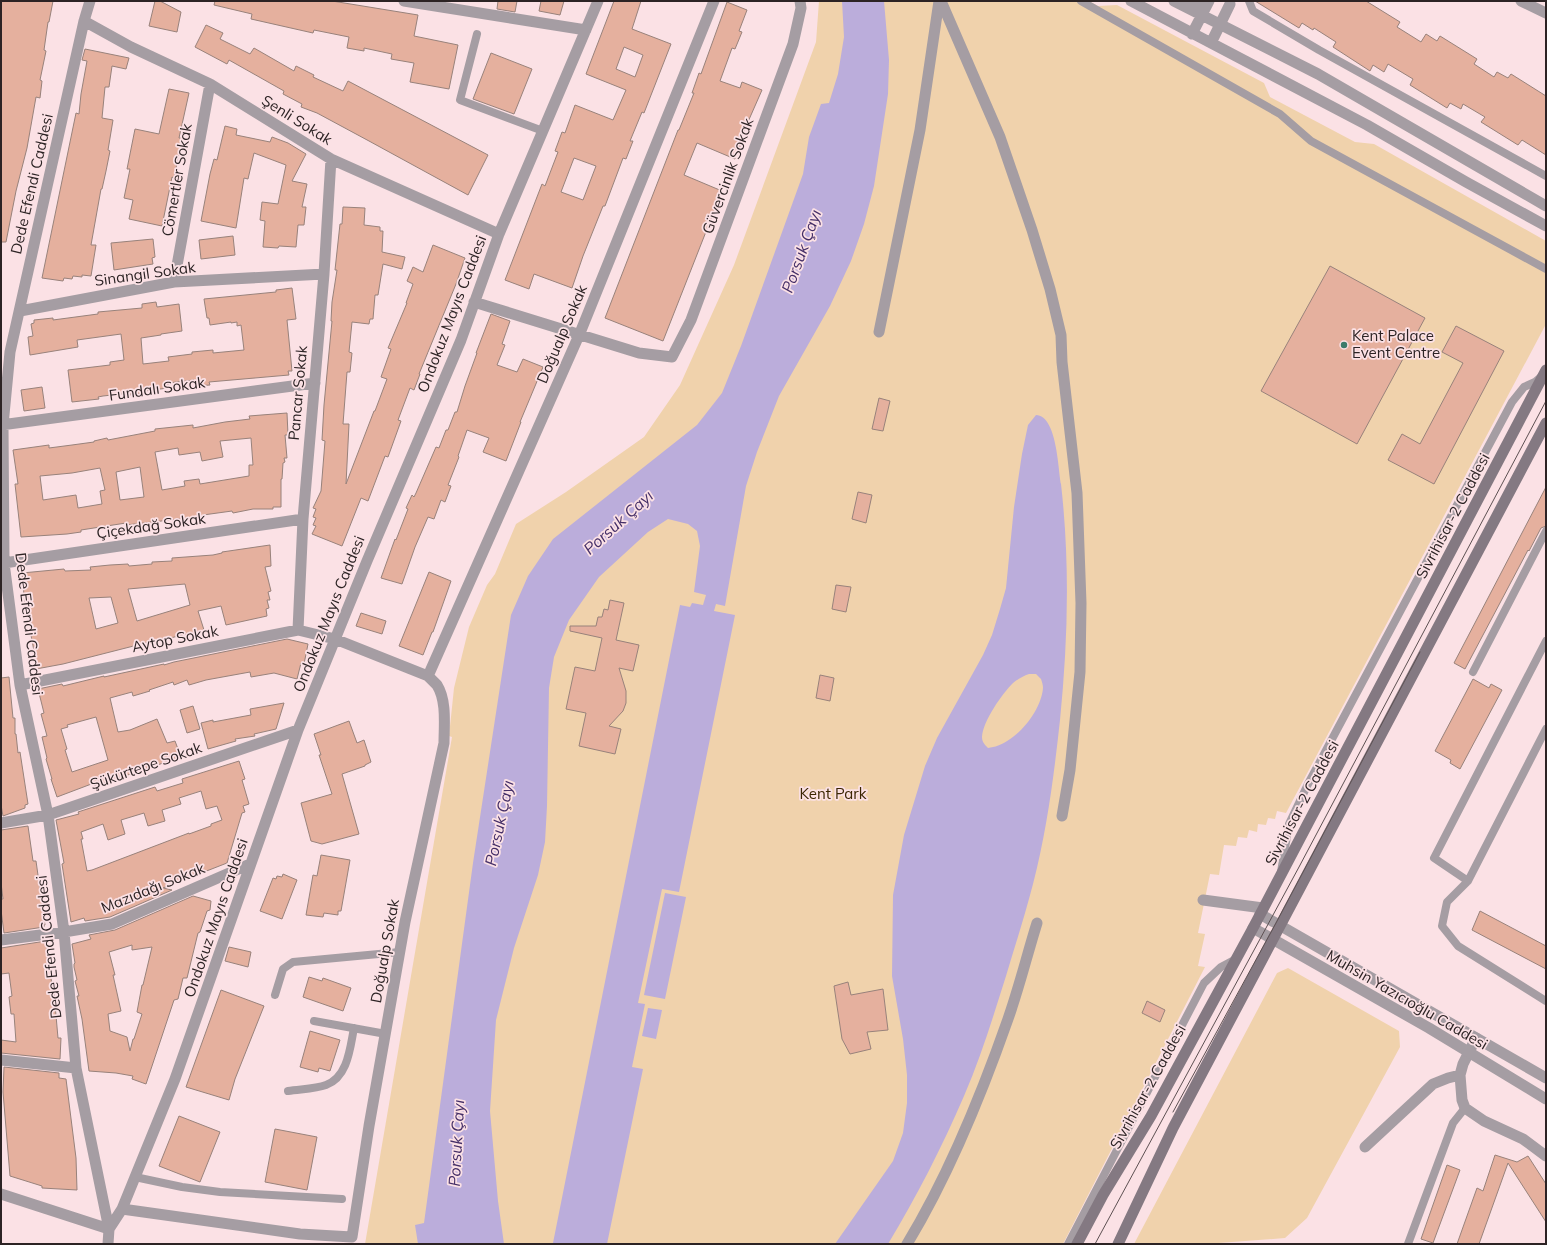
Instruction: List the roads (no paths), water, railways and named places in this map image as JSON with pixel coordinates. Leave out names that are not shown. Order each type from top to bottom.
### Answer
[{"type":"main road","name":"Sivrihisar-2 Caddesi","points":[[1077,1244],[1103,1194],[1151,1116],[1280,878],[1545,371]]},
{"type":"main road","points":[[1118,1244],[1173,1128],[1546,423]]},
{"type":"street","name":"Dede Efendi Caddesi","points":[[90,1],[84,21],[10,352],[2,425],[4,563],[20,685],[48,815],[64,932],[76,1068],[109,1229]]},
{"type":"street","points":[[404,1],[586,30]]},
{"type":"street","name":"Ondokuz Mayıs Caddesi","points":[[108,1244],[109,1229],[122,1209],[174,1079],[298,730],[367,561],[461,340],[499,234],[598,1]]},
{"type":"street","name":"Doğualp Sokak","points":[[122,1209],[300,1234],[352,1237],[400,952],[444,744],[445,720],[443,702],[437,685],[428,676],[580,333],[714,1]]},
{"type":"street","name":"Güvercinlik Sokak","points":[[580,333],[639,353],[672,357],[691,320],[793,44],[801,8],[800,1]]},
{"type":"street","points":[[879,332],[920,130],[940,1]]},
{"type":"street","points":[[940,1],[1000,137],[1032,230],[1050,289],[1060,336],[1077,493],[1081,603],[1080,672],[1070,770],[1062,816]]},
{"type":"street","points":[[1131,1],[1367,125],[1546,227]]},
{"type":"street","points":[[1174,1],[1194,4],[1202,1]]},
{"type":"street","points":[[1174,1],[1318,74],[1546,206]]},
{"type":"street","points":[[1192,34],[1209,1]]},
{"type":"street","points":[[1521,1],[1546,13]]},
{"type":"street","points":[[1211,43],[1221,26],[1230,3]]},
{"type":"street","points":[[1230,3],[1230,16],[1234,27],[1242,36]]},
{"type":"street","name":"Şenli Sokak","points":[[84,21],[131,47],[210,84],[332,159],[499,234]]},
{"type":"street","name":"Cömertler Sokak","points":[[174,282],[210,84]]},
{"type":"street","name":"Pancar Sokak","points":[[298,630],[302,519],[315,383],[332,159]]},
{"type":"street","name":"Sinangil Sokak","points":[[20,310],[174,282],[324,274]]},
{"type":"street","points":[[474,302],[580,333]]},
{"type":"street","name":"Fundalı Sokak","points":[[2,425],[315,383]]},
{"type":"street","name":"Çiçekdağ Sokak","points":[[4,563],[302,519]]},
{"type":"street","name":"Aytop Sokak","points":[[20,685],[298,630],[335,639]]},
{"type":"street","points":[[335,639],[428,676]]},
{"type":"street","name":"Şükürtepe Sokak","points":[[1,823],[48,815],[298,730]]},
{"type":"street","name":"Mazıdağı Sokak","points":[[1,940],[112,924],[250,864]]},
{"type":"street","points":[[1203,900],[1262,911],[1280,926],[1546,1078]]},
{"type":"street","points":[[907,1244],[945,1173],[977,1103],[1009,1018],[1037,923]]},
{"type":"street","name":"Muhsin Yazıcıoğlu Caddesi","points":[[1253,928],[1469,1052],[1546,1099]]},
{"type":"street","points":[[1476,1038],[1463,1064],[1460,1075],[1462,1100],[1465,1108],[1484,1121],[1523,1138],[1546,1156]]},
{"type":"street","points":[[1,1060],[76,1068]]},
{"type":"street","points":[[1364,1147],[1433,1084],[1460,1075]]},
{"type":"street","points":[[1,1194],[109,1229]]},
{"type":"lane","points":[[1081,1],[1280,114],[1311,141],[1546,269]]},
{"type":"lane","points":[[1249,1],[1253,11],[1312,46],[1546,176]]},
{"type":"lane","points":[[477,34],[460,100],[543,132]]},
{"type":"lane","points":[[1280,878],[1289,824],[1305,790],[1512,402],[1524,387],[1534,382],[1545,371]]},
{"type":"lane","points":[[1473,672],[1546,530]]},
{"type":"lane","points":[[1468,881],[1434,858],[1546,641]]},
{"type":"lane","points":[[1546,729],[1468,881],[1447,902],[1442,926],[1458,946],[1546,1001]]},
{"type":"lane","points":[[275,994],[283,969],[292,962],[400,952]]},
{"type":"lane","points":[[1068,1244],[1204,983],[1221,967],[1236,959]]},
{"type":"lane","points":[[314,1021],[386,1034]]},
{"type":"lane","points":[[288,1091],[326,1085],[339,1075],[347,1060],[354,1028]]},
{"type":"lane","points":[[1408,1244],[1453,1123],[1465,1108]]},
{"type":"lane","points":[[135,1177],[182,1187],[220,1192],[342,1200]]},
{"type":"water","name":"Porsuk Çayı","points":[[842,1],[884,1],[889,60],[888,94],[874,186],[864,224],[851,261],[830,306],[779,396],[757,452],[746,486],[725,606],[716,604],[714,611],[735,615],[679,892],[662,889],[638,1003],[645,1004],[632,1067],[643,1069],[607,1244],[553,1243],[680,605],[690,607],[692,603],[703,605],[706,595],[694,592],[700,546],[697,531],[688,524],[668,519],[648,532],[599,577],[569,620],[554,657],[549,688],[545,842],[538,875],[514,948],[496,1020],[490,1111],[498,1201],[504,1244],[418,1244],[415,1225],[424,1223],[473,863],[511,615],[528,576],[553,539],[697,425],[722,393],[741,346],[803,174],[809,137],[821,104],[829,103],[838,74],[844,37]]},
{"type":"water","points":[[1036,415],[1043,418],[1048,424],[1055,444],[1064,514],[1067,573],[1063,690],[1050,802],[1038,864],[1020,930],[981,1052],[956,1115],[919,1190],[888,1244],[835,1244],[893,1161],[903,1133],[907,1103],[907,1075],[903,1039],[892,976],[893,895],[904,835],[925,766],[937,738],[983,655],[992,635],[1000,609],[1006,588],[1014,507],[1028,425]],"holes":[[[1029,674],[1036,674],[1041,679],[1043,685],[1041,698],[1037,708],[1024,727],[1016,735],[997,746],[988,748],[983,742],[982,737],[986,723],[994,708],[1013,683]]]},
{"type":"water","points":[[665,893],[686,897],[665,999],[644,995]]},
{"type":"water","points":[[648,1008],[662,1010],[656,1039],[642,1036]]},
{"type":"tram line","points":[[1095,1244],[1299,867],[1546,401]]},
{"type":"tram line","points":[[1173,1112],[1276,923],[1420,652]]},
{"type":"place","name":"Kent Palace Event Centre","points":[[1344,345]]},
{"type":"park label","name":"Kent Park","points":[[833,794]]}]
